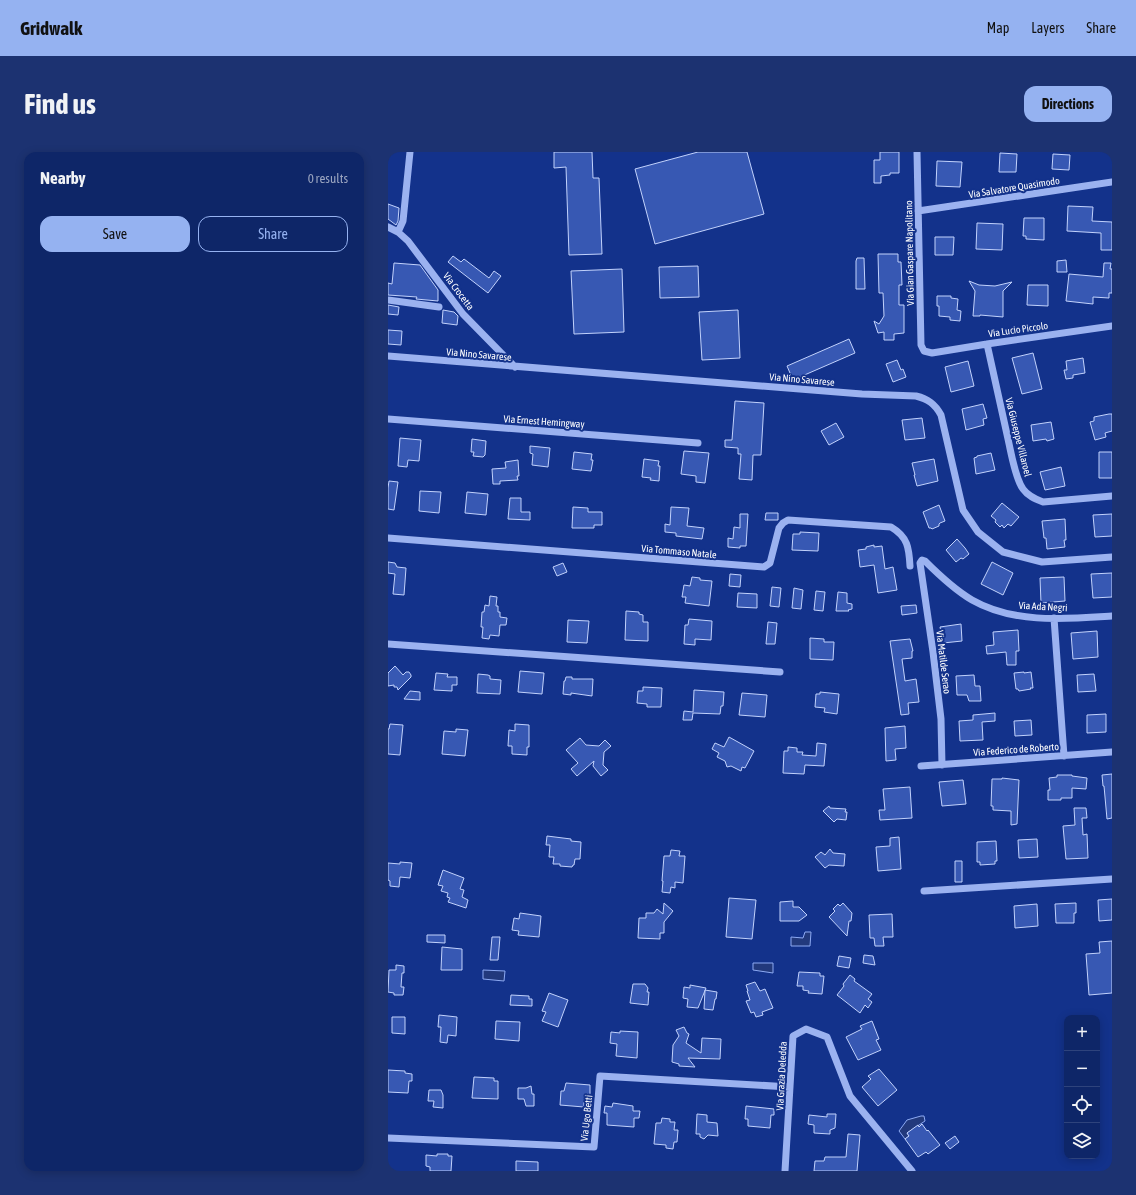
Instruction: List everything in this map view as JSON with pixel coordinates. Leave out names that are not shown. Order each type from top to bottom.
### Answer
[{"type":"street","points":[[398,232],[403,221],[410,152]]},
{"type":"street","name":"Via Gian Gaspare Napolitano","points":[[917,152],[921,345],[926,352]]},
{"type":"street","name":"Via Salvatore Quasimodo","points":[[918,211],[1112,182]]},
{"type":"street","name":"Via Crocetta","points":[[388,227],[398,232],[408,241],[463,314],[515,367]]},
{"type":"street","points":[[388,300],[439,308]]},
{"type":"street","name":"Via Lucio Piccolo","points":[[926,352],[932,353],[1112,326]]},
{"type":"street","name":"Via Giuseppe Villaroel","points":[[987,344],[1011,452],[1022,488],[1031,497],[1043,502],[1112,496]]},
{"type":"street","name":"Via Nino Savarese","points":[[388,356],[862,394],[916,396],[924,398],[932,402],[941,415],[963,510],[978,532],[1003,552],[1042,562],[1112,557]]},
{"type":"street","name":"Via Ernest Hemingway","points":[[388,419],[698,443]]},
{"type":"street","name":"Via Tommaso Natale","points":[[388,538],[764,567],[770,563],[779,528],[788,520],[891,527],[901,535],[909,547],[910,566]]},
{"type":"street","name":"Via Ada Negri","points":[[920,563],[922,560],[925,561],[959,591],[992,609],[1020,616],[1054,618],[1112,616]]},
{"type":"street","name":"Via Matilde Serao","points":[[920,563],[941,719],[942,765]]},
{"type":"street","points":[[1054,618],[1064,756]]},
{"type":"street","points":[[388,644],[780,672]]},
{"type":"street","name":"Via Federico de Roberto","points":[[921,766],[1112,752]]},
{"type":"street","points":[[924,892],[1112,879]]},
{"type":"street","name":"Via Grazia Deledda","points":[[785,1171],[793,1036],[806,1029],[827,1037],[850,1096],[912,1171]]},
{"type":"street","name":"Via Ugo Betti","points":[[388,1138],[594,1147],[600,1076],[790,1087]]},
{"type":"water","points":[[805,932],[811,932],[810,946],[791,946],[791,937],[803,938]]},
{"type":"water","points":[[753,963],[773,963],[773,973],[753,970]]},
{"type":"water","points":[[483,970],[505,971],[504,981],[483,979]]},
{"type":"water","points":[[924,1116],[925,1121],[907,1133],[909,1136],[905,1139],[899,1131],[907,1120]]},
{"type":"building","points":[[554,152],[592,152],[593,178],[599,178],[602,254],[569,255],[566,167],[554,168]]},
{"type":"building","points":[[698,152],[747,152],[764,214],[655,244],[635,169]]},
{"type":"building","points":[[880,152],[899,152],[899,173],[890,173],[890,175],[881,176],[881,183],[874,183],[874,160],[880,160]]},
{"type":"building","points":[[1000,153],[1017,154],[1016,172],[999,172]]},
{"type":"building","points":[[1053,154],[1070,155],[1069,170],[1052,169]]},
{"type":"building","points":[[937,161],[962,162],[960,187],[936,186]]},
{"type":"building","points":[[388,204],[399,208],[398,221],[396,225],[388,219]]},
{"type":"building","points":[[1068,206],[1093,207],[1092,221],[1112,222],[1112,250],[1101,250],[1101,233],[1067,231]]},
{"type":"building","points":[[1024,218],[1044,218],[1044,240],[1026,239],[1026,236],[1023,236]]},
{"type":"building","points":[[977,223],[1003,224],[1002,250],[976,249]]},
{"type":"building","points":[[935,237],[954,237],[953,255],[935,255]]},
{"type":"building","points":[[878,254],[898,254],[898,262],[901,262],[902,285],[899,285],[899,305],[904,305],[904,333],[894,334],[894,340],[884,340],[884,332],[878,333],[874,321],[879,324],[884,316],[883,293],[879,293]]},
{"type":"building","points":[[453,256],[461,262],[464,259],[489,278],[494,271],[501,276],[488,293],[448,262]]},
{"type":"building","points":[[857,258],[864,258],[865,289],[856,289]]},
{"type":"building","points":[[1066,260],[1067,272],[1057,272],[1057,261]]},
{"type":"building","points":[[394,263],[420,265],[438,290],[438,301],[416,299],[417,297],[388,295],[388,283],[392,284]]},
{"type":"building","points":[[1104,263],[1111,263],[1110,269],[1112,269],[1112,293],[1109,293],[1109,298],[1093,297],[1093,304],[1066,301],[1069,274],[1103,277]]},
{"type":"building","points":[[698,266],[699,297],[660,298],[659,267]]},
{"type":"building","points":[[622,269],[624,332],[574,334],[571,271]]},
{"type":"building","points":[[969,281],[979,285],[995,286],[1012,282],[1003,291],[1003,317],[980,315],[973,316],[975,291]]},
{"type":"building","points":[[1028,285],[1048,285],[1048,306],[1027,305]]},
{"type":"building","points":[[937,296],[951,296],[951,298],[958,299],[957,310],[961,311],[960,321],[950,320],[950,317],[939,316]]},
{"type":"building","points":[[388,305],[399,307],[398,315],[388,314]]},
{"type":"building","points":[[443,310],[454,312],[458,316],[457,325],[442,323]]},
{"type":"building","points":[[738,310],[740,358],[702,360],[699,312]]},
{"type":"building","points":[[388,330],[402,331],[401,345],[388,344]]},
{"type":"building","points":[[849,339],[855,353],[793,380],[787,366]]},
{"type":"building","points":[[1033,353],[1042,389],[1022,394],[1012,358]]},
{"type":"building","points":[[1083,358],[1085,373],[1073,375],[1073,378],[1066,379],[1064,370],[1067,370],[1066,361]]},
{"type":"building","points":[[897,360],[906,377],[893,382],[886,364]]},
{"type":"building","points":[[968,361],[974,386],[951,392],[945,367]]},
{"type":"building","points":[[735,401],[764,403],[761,455],[753,455],[752,480],[739,479],[741,454],[738,454],[738,448],[725,447],[725,440],[732,440]]},
{"type":"building","points":[[983,404],[987,418],[983,419],[984,425],[966,430],[962,409]]},
{"type":"building","points":[[1112,414],[1112,431],[1105,433],[1106,437],[1095,440],[1090,422],[1094,421],[1094,417]]},
{"type":"building","points":[[922,418],[925,438],[905,440],[902,420]]},
{"type":"building","points":[[1051,422],[1054,439],[1047,441],[1046,439],[1033,441],[1031,425]]},
{"type":"building","points":[[836,423],[844,437],[829,445],[821,431]]},
{"type":"building","points":[[400,438],[421,440],[419,461],[408,460],[407,467],[398,466]]},
{"type":"building","points":[[472,439],[486,441],[485,455],[483,457],[473,456],[474,452],[471,452]]},
{"type":"building","points":[[530,446],[550,448],[548,467],[532,465],[533,454],[530,453]]},
{"type":"building","points":[[684,451],[709,453],[705,483],[696,482],[696,476],[681,474]]},
{"type":"building","points":[[574,452],[592,454],[591,460],[593,460],[591,471],[572,469]]},
{"type":"building","points":[[1099,452],[1112,452],[1112,478],[1099,478]]},
{"type":"building","points":[[991,453],[995,470],[976,474],[974,458]]},
{"type":"building","points":[[644,459],[659,461],[659,481],[642,477]]},
{"type":"building","points":[[934,459],[938,481],[917,486],[912,463]]},
{"type":"building","points":[[518,460],[518,480],[500,481],[500,484],[493,484],[492,469],[506,468],[505,462]]},
{"type":"building","points":[[1061,467],[1065,486],[1045,490],[1040,472]]},
{"type":"building","points":[[389,481],[398,482],[394,510],[388,509]]},
{"type":"building","points":[[420,491],[441,492],[439,513],[419,511]]},
{"type":"building","points":[[467,492],[488,494],[486,515],[465,513]]},
{"type":"building","points":[[510,498],[521,498],[521,512],[530,512],[530,520],[508,519]]},
{"type":"building","points":[[1002,503],[1019,517],[1011,526],[1008,524],[1004,528],[1002,525],[1000,527],[995,522],[996,520],[991,516]]},
{"type":"building","points":[[939,505],[945,521],[940,523],[939,526],[932,529],[929,528],[923,512]]},
{"type":"building","points":[[573,507],[588,508],[588,512],[602,512],[602,525],[594,525],[594,528],[572,528]]},
{"type":"building","points":[[671,507],[689,508],[687,526],[704,528],[702,539],[676,536],[676,533],[665,532],[665,524],[670,525]]},
{"type":"building","points":[[766,513],[778,513],[778,520],[765,520]]},
{"type":"building","points":[[740,514],[748,514],[746,546],[740,546],[740,548],[728,547],[728,538],[733,539],[734,527],[740,528]]},
{"type":"building","points":[[1112,514],[1112,536],[1095,537],[1093,515]]},
{"type":"building","points":[[1065,519],[1065,547],[1047,549],[1042,521]]},
{"type":"building","points":[[800,532],[819,533],[818,551],[792,550],[793,534],[800,534]]},
{"type":"building","points":[[957,539],[969,554],[956,562],[946,550]]},
{"type":"building","points":[[874,545],[874,547],[882,546],[885,569],[893,567],[897,590],[878,593],[874,565],[860,567],[858,550],[866,549],[866,547]]},
{"type":"building","points":[[388,562],[395,563],[397,567],[406,568],[404,595],[393,594],[395,574],[388,573]]},
{"type":"building","points":[[992,562],[1013,573],[1003,595],[981,584]]},
{"type":"building","points":[[563,563],[567,572],[557,576],[553,567]]},
{"type":"building","points":[[1112,573],[1112,597],[1093,598],[1091,574]]},
{"type":"building","points":[[730,574],[741,575],[740,587],[729,586]]},
{"type":"building","points":[[692,577],[700,578],[700,580],[712,581],[709,606],[685,603],[686,597],[682,597],[684,585],[690,586]]},
{"type":"building","points":[[1064,577],[1065,601],[1041,603],[1040,578]]},
{"type":"building","points":[[772,587],[781,588],[779,607],[770,606]]},
{"type":"building","points":[[794,588],[803,590],[801,609],[792,608]]},
{"type":"building","points":[[816,591],[825,592],[823,611],[814,610]]},
{"type":"building","points":[[838,592],[847,593],[847,603],[852,604],[852,609],[848,610],[849,611],[836,611]]},
{"type":"building","points":[[738,593],[757,594],[757,608],[737,607]]},
{"type":"building","points":[[490,596],[497,597],[496,606],[498,606],[500,617],[507,618],[506,625],[500,625],[499,636],[490,635],[489,639],[482,638],[483,627],[481,627],[482,612],[484,612],[485,605],[489,606]]},
{"type":"building","points":[[916,605],[917,613],[902,615],[901,606]]},
{"type":"building","points":[[626,611],[639,612],[639,614],[643,615],[643,622],[648,622],[648,641],[625,640]]},
{"type":"building","points":[[689,619],[712,621],[711,640],[695,639],[695,645],[684,644],[685,625],[688,625]]},
{"type":"building","points":[[568,620],[589,621],[587,643],[567,642]]},
{"type":"building","points":[[768,622],[777,623],[775,644],[766,644]]},
{"type":"building","points":[[961,624],[962,641],[943,643],[940,627]]},
{"type":"building","points":[[1018,630],[1019,651],[1016,651],[1016,665],[1007,665],[1006,652],[987,654],[986,646],[994,645],[993,632]]},
{"type":"building","points":[[1097,631],[1098,657],[1073,659],[1071,633]]},
{"type":"building","points":[[810,638],[824,639],[824,642],[834,642],[833,660],[810,659]]},
{"type":"building","points":[[910,639],[913,651],[912,658],[902,659],[905,681],[916,679],[919,702],[908,703],[909,714],[901,715],[890,641]]},
{"type":"building","points":[[395,666],[403,675],[406,672],[409,672],[411,675],[411,677],[398,690],[397,687],[394,687],[394,685],[388,686],[388,673]]},
{"type":"building","points":[[520,671],[544,673],[542,694],[518,692]]},
{"type":"building","points":[[1031,672],[1033,688],[1019,691],[1016,689],[1014,673]]},
{"type":"building","points":[[436,673],[448,674],[447,677],[457,677],[457,685],[452,685],[452,691],[434,690]]},
{"type":"building","points":[[478,674],[488,675],[490,676],[490,679],[501,680],[500,694],[477,693]]},
{"type":"building","points":[[1094,674],[1096,691],[1078,692],[1077,675]]},
{"type":"building","points":[[974,675],[975,686],[980,686],[981,701],[969,701],[967,695],[957,695],[956,676]]},
{"type":"building","points":[[566,677],[572,677],[572,679],[593,679],[592,696],[571,693],[571,695],[563,694],[564,681]]},
{"type":"building","points":[[643,687],[662,688],[661,707],[647,707],[647,704],[637,703],[638,691],[643,691]]},
{"type":"building","points":[[694,690],[724,692],[723,706],[721,706],[720,714],[693,713],[692,720],[683,720],[684,711],[693,712]]},
{"type":"building","points":[[410,691],[420,692],[420,700],[404,699]]},
{"type":"building","points":[[820,692],[839,694],[837,714],[824,712],[825,708],[815,707],[816,694],[820,694]]},
{"type":"building","points":[[742,693],[767,695],[765,717],[739,715]]},
{"type":"building","points":[[995,713],[995,721],[982,722],[983,740],[960,741],[959,721],[973,720],[973,715]]},
{"type":"building","points":[[1106,714],[1106,732],[1087,733],[1087,715]]},
{"type":"building","points":[[1031,720],[1032,735],[1015,736],[1014,721]]},
{"type":"building","points":[[390,724],[403,725],[400,755],[388,754],[388,729]]},
{"type":"building","points":[[515,724],[529,725],[529,747],[527,747],[527,755],[512,754],[512,746],[508,746],[509,730],[515,731]]},
{"type":"building","points":[[905,726],[906,748],[895,749],[896,760],[886,761],[885,728]]},
{"type":"building","points":[[456,729],[468,730],[465,756],[442,754],[444,731],[456,732]]},
{"type":"building","points":[[729,737],[754,751],[745,768],[742,767],[741,771],[731,766],[727,767],[725,761],[717,757],[719,753],[712,749],[715,743],[724,747]]},
{"type":"building","points":[[580,738],[586,745],[599,746],[605,740],[611,746],[604,752],[603,765],[608,770],[601,776],[593,766],[594,761],[577,776],[571,769],[578,763],[566,750]]},
{"type":"building","points":[[817,743],[826,744],[824,766],[805,765],[804,774],[783,773],[784,751],[788,751],[788,747],[797,748],[797,752],[803,752],[802,755],[816,756]]},
{"type":"building","points":[[1112,774],[1112,818],[1107,819],[1102,775]]},
{"type":"building","points":[[1057,775],[1072,775],[1087,778],[1086,789],[1072,788],[1072,798],[1048,800],[1048,790],[1050,790],[1049,778],[1057,777]]},
{"type":"building","points":[[1002,778],[1019,780],[1017,824],[1011,825],[1011,811],[993,810],[993,806],[991,806],[992,779]]},
{"type":"building","points":[[963,780],[966,804],[942,806],[939,782]]},
{"type":"building","points":[[910,787],[912,818],[880,820],[879,810],[885,810],[883,789]]},
{"type":"building","points":[[829,806],[830,808],[846,809],[846,820],[837,819],[834,822],[823,811]]},
{"type":"building","points":[[1074,808],[1086,808],[1087,818],[1082,818],[1083,835],[1087,834],[1088,858],[1066,859],[1063,826],[1075,825]]},
{"type":"building","points":[[547,836],[571,839],[571,841],[581,842],[580,859],[575,859],[572,867],[553,864],[554,857],[549,857],[550,845],[546,845]]},
{"type":"building","points":[[899,837],[901,869],[878,871],[876,847],[890,846],[890,838]]},
{"type":"building","points":[[1037,839],[1038,857],[1019,858],[1018,840]]},
{"type":"building","points":[[996,841],[997,861],[995,861],[995,864],[980,865],[980,862],[977,862],[977,842]]},
{"type":"building","points":[[830,849],[833,853],[845,854],[844,866],[829,865],[825,868],[815,857],[821,852],[825,855]]},
{"type":"building","points":[[671,850],[680,851],[679,856],[685,856],[683,883],[675,882],[675,888],[671,887],[670,893],[662,892],[662,881],[664,856],[670,856]]},
{"type":"building","points":[[955,861],[962,861],[962,882],[955,882]]},
{"type":"building","points":[[400,862],[412,863],[410,878],[400,877],[399,887],[390,886],[390,881],[388,880],[388,863],[400,864]]},
{"type":"building","points":[[443,870],[464,878],[460,889],[464,890],[462,897],[468,900],[466,908],[448,902],[450,898],[447,897],[448,893],[441,891],[443,886],[438,885]]},
{"type":"building","points":[[729,898],[756,900],[752,939],[726,937]]},
{"type":"building","points":[[1112,899],[1112,920],[1099,921],[1098,900]]},
{"type":"building","points":[[793,901],[793,907],[799,907],[807,915],[799,921],[780,921],[780,902]]},
{"type":"building","points":[[664,903],[673,911],[664,922],[664,933],[660,933],[660,939],[638,938],[639,918],[646,918],[646,913],[654,913],[657,909],[663,914]]},
{"type":"building","points":[[843,903],[852,913],[851,921],[849,921],[847,936],[829,917],[835,911],[833,909],[838,904],[840,906]]},
{"type":"building","points":[[1076,903],[1074,923],[1056,923],[1055,904]]},
{"type":"building","points":[[1037,904],[1038,926],[1015,928],[1014,906]]},
{"type":"building","points":[[520,913],[541,916],[539,937],[518,935],[519,931],[512,930],[514,918],[519,919]]},
{"type":"building","points":[[892,914],[893,937],[883,937],[884,946],[875,946],[874,938],[870,938],[869,915]]},
{"type":"building","points":[[427,935],[445,935],[445,943],[427,942]]},
{"type":"building","points":[[492,937],[500,937],[498,960],[490,960]]},
{"type":"building","points":[[1112,941],[1112,993],[1089,995],[1086,954],[1100,953],[1099,942]]},
{"type":"building","points":[[442,947],[462,949],[462,970],[441,970]]},
{"type":"building","points":[[864,955],[873,956],[875,965],[863,963]]},
{"type":"building","points":[[839,956],[851,958],[849,968],[837,966]]},
{"type":"building","points":[[396,965],[404,966],[401,987],[404,987],[403,995],[394,995],[394,993],[388,992],[389,970],[396,970]]},
{"type":"building","points":[[799,972],[820,973],[820,976],[824,976],[822,994],[808,993],[809,991],[803,990],[803,986],[797,986]]},
{"type":"building","points":[[850,975],[855,979],[854,981],[872,994],[868,999],[872,1002],[868,1008],[865,1005],[860,1013],[837,995]]},
{"type":"building","points":[[755,982],[760,991],[765,989],[773,1008],[762,1012],[763,1015],[756,1017],[754,1012],[751,1013],[746,1001],[750,1000],[746,985]]},
{"type":"building","points":[[633,984],[645,984],[648,988],[648,1005],[630,1003]]},
{"type":"building","points":[[690,985],[706,988],[698,1008],[687,1007],[688,999],[683,998],[684,987],[690,988]]},
{"type":"building","points":[[705,990],[717,992],[713,1010],[704,1009]]},
{"type":"building","points":[[549,993],[568,1000],[558,1027],[542,1021],[546,1012],[542,1011]]},
{"type":"building","points":[[511,995],[529,996],[529,999],[532,999],[532,1006],[510,1005]]},
{"type":"building","points":[[439,1015],[457,1017],[456,1036],[448,1035],[447,1043],[440,1042],[441,1027],[438,1027]]},
{"type":"building","points":[[392,1017],[405,1017],[405,1034],[392,1033]]},
{"type":"building","points":[[496,1021],[520,1022],[519,1041],[495,1039]]},
{"type":"building","points":[[872,1021],[879,1039],[876,1040],[881,1050],[858,1060],[846,1037],[862,1029],[860,1026]]},
{"type":"building","points":[[684,1027],[689,1034],[686,1043],[701,1053],[702,1038],[721,1039],[720,1059],[688,1058],[695,1067],[679,1066],[679,1064],[672,1062],[673,1045],[679,1036],[676,1030]]},
{"type":"building","points":[[620,1031],[638,1032],[637,1058],[616,1056],[617,1044],[610,1043],[611,1032],[620,1033]]},
{"type":"building","points":[[879,1069],[897,1090],[878,1106],[862,1087],[871,1079],[868,1076]]},
{"type":"building","points":[[388,1070],[405,1071],[405,1073],[412,1074],[412,1081],[409,1081],[408,1093],[388,1092]]},
{"type":"building","points":[[474,1077],[494,1078],[494,1081],[498,1081],[498,1099],[472,1098]]},
{"type":"building","points":[[566,1083],[590,1085],[590,1095],[587,1094],[587,1102],[584,1102],[584,1107],[560,1105],[561,1091],[564,1091]]},
{"type":"building","points":[[531,1086],[532,1094],[534,1094],[534,1106],[526,1106],[524,1099],[518,1099],[518,1088],[526,1088]]},
{"type":"building","points":[[429,1090],[441,1090],[443,1095],[443,1108],[433,1107],[434,1101],[428,1101]]},
{"type":"building","points":[[613,1103],[633,1106],[633,1111],[640,1111],[639,1118],[634,1118],[634,1127],[607,1125],[607,1113],[604,1113],[605,1106],[612,1107]]},
{"type":"building","points":[[746,1106],[774,1109],[774,1115],[771,1115],[770,1128],[748,1126],[748,1119],[745,1119]]},
{"type":"building","points":[[697,1114],[707,1115],[707,1122],[717,1123],[718,1136],[708,1135],[704,1139],[700,1137],[700,1134],[696,1134]]},
{"type":"building","points":[[827,1114],[836,1114],[835,1128],[830,1130],[830,1134],[814,1133],[814,1125],[808,1124],[809,1115],[827,1117]]},
{"type":"building","points":[[662,1118],[670,1119],[670,1122],[675,1122],[674,1130],[678,1130],[677,1142],[674,1142],[673,1149],[666,1148],[666,1145],[654,1144],[656,1123],[661,1123]]},
{"type":"building","points":[[922,1124],[940,1145],[928,1154],[926,1152],[918,1157],[905,1139],[909,1136],[907,1133],[918,1125],[919,1127]]},
{"type":"building","points":[[848,1134],[860,1135],[857,1171],[814,1171],[815,1161],[824,1161],[825,1157],[846,1157]]},
{"type":"building","points":[[955,1136],[959,1142],[950,1149],[945,1143]]},
{"type":"building","points":[[437,1154],[448,1154],[448,1156],[452,1156],[451,1171],[430,1171],[430,1167],[426,1166],[426,1155],[437,1156]]},
{"type":"building","points":[[516,1161],[538,1162],[538,1171],[516,1171]]}]
